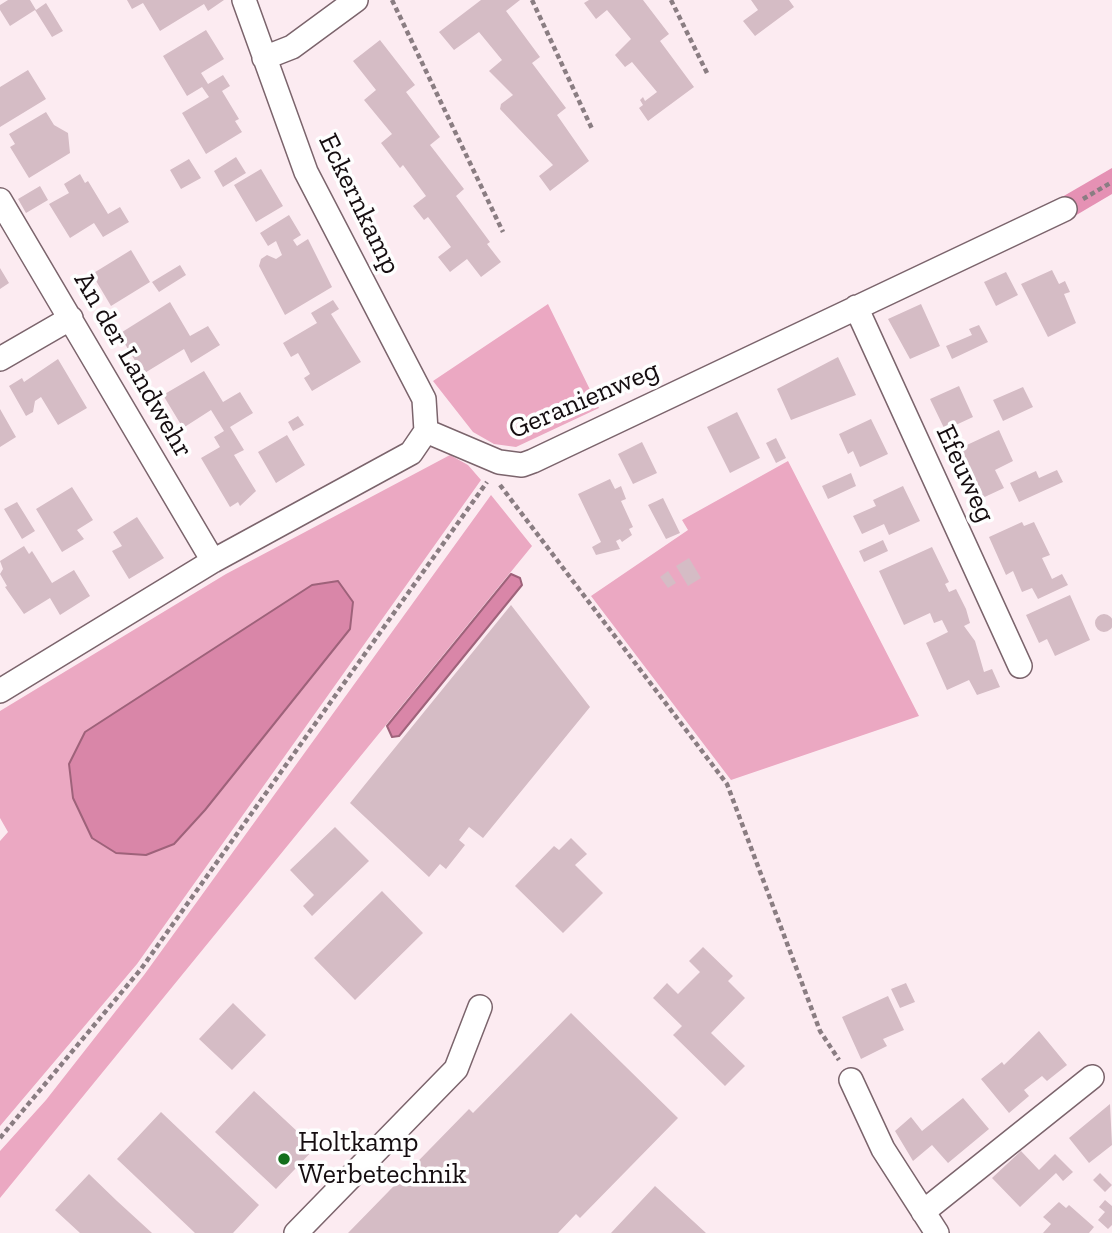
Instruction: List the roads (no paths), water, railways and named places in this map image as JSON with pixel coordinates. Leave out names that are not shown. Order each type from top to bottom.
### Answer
[{"type":"street","name":"Eckernkamp","points":[[244,0],[306,172],[424,399],[426,430]]},
{"type":"street","points":[[264,58],[292,47],[356,0]]},
{"type":"street","name":"An der Landwehr","points":[[0,200],[213,561]]},
{"type":"street","name":"Geranienweg","points":[[426,430],[499,462],[522,465],[1065,209]]},
{"type":"street","name":"Efeuweg","points":[[856,307],[1020,666]]},
{"type":"street","points":[[0,359],[71,318]]},
{"type":"street","points":[[0,691],[213,561],[411,453],[426,430]]},
{"type":"street","points":[[296,1233],[456,1069],[480,1007]]},
{"type":"street","points":[[923,1212],[1092,1077]]},
{"type":"street","points":[[851,1080],[883,1149],[937,1233]]},
{"type":"place","name":"Holtkamp Werbetechnik","points":[[284,1159]]}]
